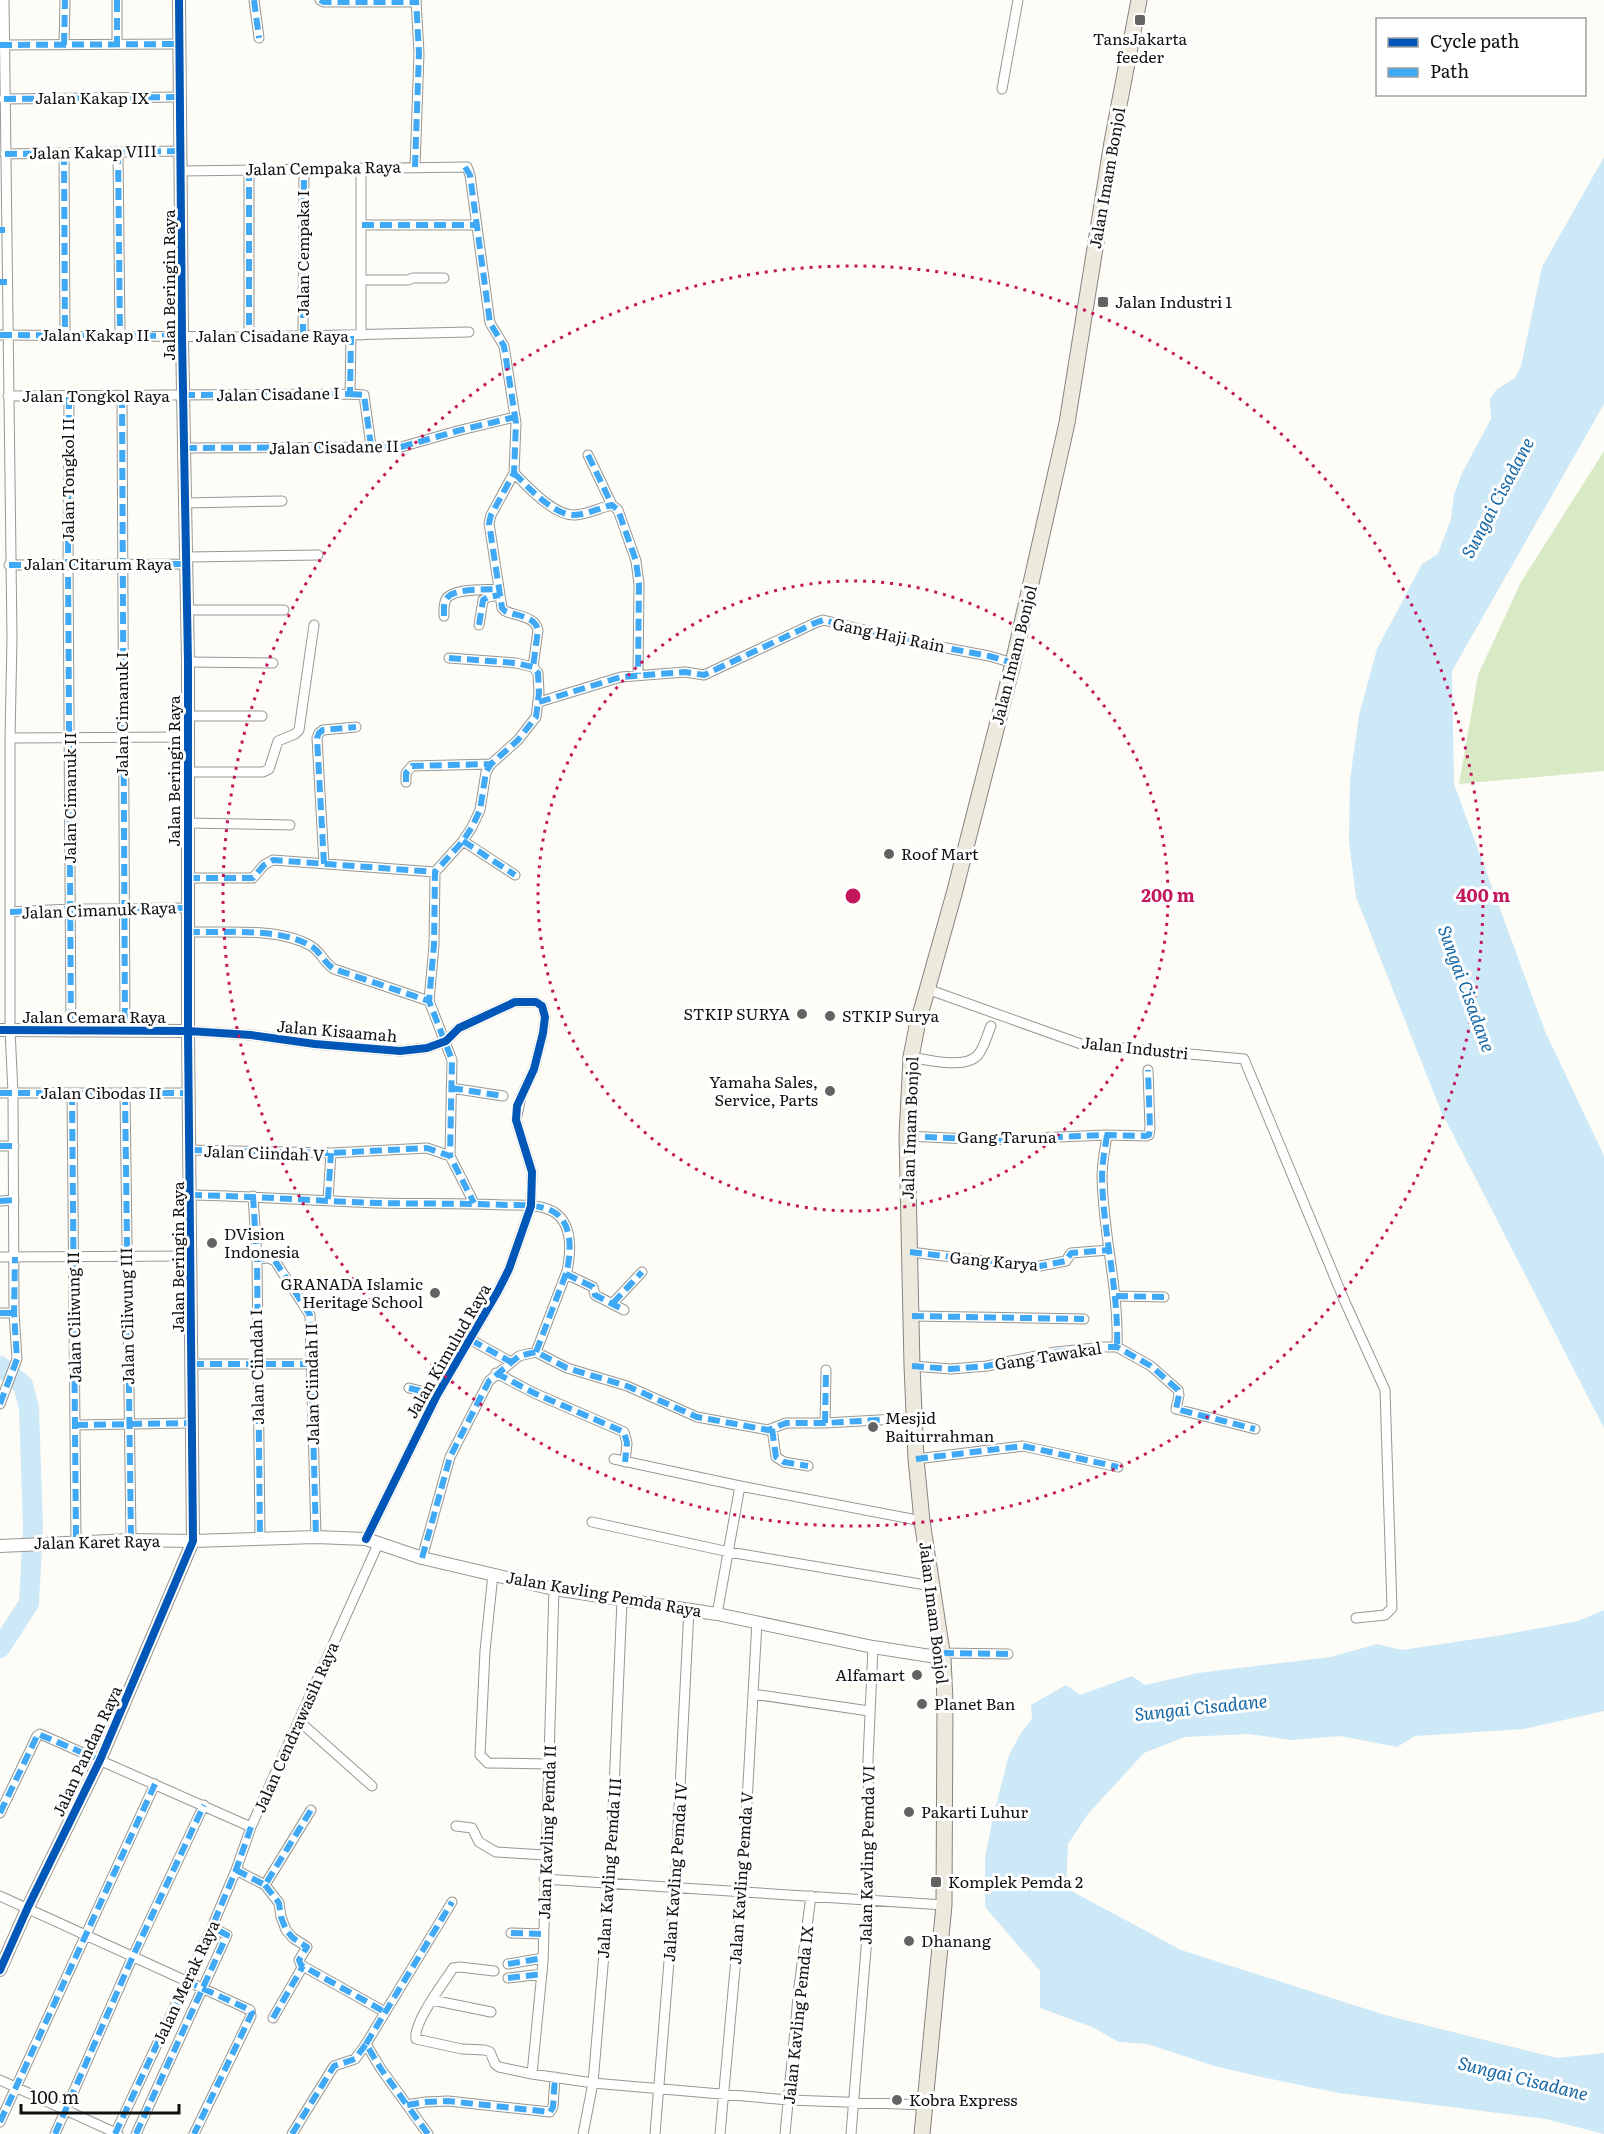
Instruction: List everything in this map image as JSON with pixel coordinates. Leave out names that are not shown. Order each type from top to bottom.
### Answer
[{"type":"main road","name":"Jalan Imam Bonjol","points":[[922,2134],[944,1905],[943,1655],[922,1521],[916,1459],[907,1136],[911,1057],[1013,663],[1071,403],[1112,142],[1139,0]]},
{"type":"street","points":[[0,1404],[16,1365],[13,1093],[5,1030],[10,912],[5,854],[11,675],[3,282],[2,45],[4,0]]},
{"type":"street","points":[[64,45],[65,0]]},
{"type":"street","points":[[117,0],[117,44]]},
{"type":"street","name":"Jalan Beringin Raya","points":[[179,0],[188,662],[188,1031],[194,1541]]},
{"type":"street","points":[[254,0],[259,38]]},
{"type":"street","points":[[320,0],[324,2],[416,1],[419,53],[415,167]]},
{"type":"street","points":[[1002,89],[1018,0]]},
{"type":"street","points":[[2,45],[179,44]]},
{"type":"street","name":"Jalan Kakap IX","points":[[4,99],[180,97]]},
{"type":"street","name":"Jalan Kakap VIII","points":[[4,154],[181,151]]},
{"type":"street","points":[[118,152],[120,335]]},
{"type":"street","points":[[64,153],[65,335]]},
{"type":"street","name":"Jalan Cempaka Raya","points":[[181,171],[465,167],[470,174],[476,225]]},
{"type":"street","name":"Jalan Cisadane I","points":[[183,396],[350,394],[361,280],[361,168]]},
{"type":"street","points":[[249,169],[249,337]]},
{"type":"street","name":"Jalan Cempaka I","points":[[303,336],[304,169]]},
{"type":"street","points":[[362,225],[476,225],[490,323],[504,346],[515,417],[514,473],[489,523],[502,608],[537,624],[533,667],[537,673],[539,702],[536,717],[527,730],[491,764],[486,772],[480,810],[463,841],[435,873],[434,945],[429,1000],[452,1060],[450,1156],[474,1203]]},
{"type":"street","points":[[361,280],[444,278]]},
{"type":"street","name":"Jalan Cisadane Raya","points":[[182,336],[356,336],[469,332]]},
{"type":"street","name":"Jalan Kakap II","points":[[4,335],[182,336]]},
{"type":"street","name":"Jalan Tongkol Raya","points":[[5,393],[69,397],[183,396]]},
{"type":"street","points":[[350,394],[364,395],[371,446]]},
{"type":"street","name":"Jalan Cimanuk I","points":[[122,396],[124,1031]]},
{"type":"street","name":"Jalan Tongkol II","points":[[68,564],[69,397]]},
{"type":"street","name":"Jalan Cisadane II","points":[[184,448],[394,447],[411,445],[457,430],[515,417]]},
{"type":"street","points":[[588,455],[612,505],[618,510],[636,561],[639,584],[638,674]]},
{"type":"street","points":[[514,473],[553,508],[567,514],[582,514],[612,505]]},
{"type":"street","points":[[186,503],[282,501]]},
{"type":"street","name":"Jalan Citarum Raya","points":[[9,565],[122,564],[318,555]]},
{"type":"street","name":"Jalan Cimanuk II","points":[[68,564],[71,1032]]},
{"type":"street","points":[[444,616],[445,602],[448,596],[455,592],[499,592]]},
{"type":"street","points":[[479,625],[483,600],[499,592]]},
{"type":"street","points":[[187,610],[284,610]]},
{"type":"street","name":"Gang Haji Rain","points":[[539,702],[601,681],[638,674],[685,672],[704,675],[815,622],[823,621],[1013,663]]},
{"type":"street","points":[[189,772],[268,770],[278,741],[299,730],[314,625]]},
{"type":"street","points":[[449,658],[516,663],[533,667]]},
{"type":"street","points":[[188,662],[273,663]]},
{"type":"street","points":[[0,675],[11,675]]},
{"type":"street","points":[[188,716],[262,716]]},
{"type":"street","points":[[324,864],[317,738],[323,730],[356,727]]},
{"type":"street","points":[[10,738],[188,737]]},
{"type":"street","points":[[406,782],[405,773],[412,766],[491,764]]},
{"type":"street","points":[[188,823],[290,825]]},
{"type":"street","points":[[463,841],[515,874]]},
{"type":"street","points":[[188,878],[253,878],[264,865],[273,860],[435,873]]},
{"type":"street","name":"Jalan Cimanuk Raya","points":[[10,912],[188,908]]},
{"type":"street","points":[[188,932],[248,933],[298,941],[314,948],[334,969],[429,1000]]},
{"type":"street","name":"Jalan Industri","points":[[927,989],[1081,1044],[1244,1059],[1345,1302],[1385,1390],[1392,1608],[1385,1615],[1356,1618]]},
{"type":"street","name":"Jalan Kisaamah","points":[[188,1031],[251,1035],[315,1044],[400,1051],[427,1048],[446,1041],[459,1028],[515,1002],[536,1002],[542,1006]]},
{"type":"street","name":"Jalan Kimulud Raya","points":[[366,1539],[437,1395],[471,1340],[508,1269],[531,1206],[532,1172],[516,1120],[517,1106],[534,1069],[543,1033],[545,1017],[542,1006]]},
{"type":"street","points":[[911,1057],[959,1063],[972,1059],[978,1055],[992,1026]]},
{"type":"street","name":"Jalan Cemara Raya","points":[[5,1030],[188,1031]]},
{"type":"street","name":"Gang Taruna","points":[[907,1136],[989,1140],[1149,1135],[1148,1070]]},
{"type":"street","points":[[451,1088],[503,1096]]},
{"type":"street","name":"Jalan Cibodas II","points":[[0,1093],[190,1093]]},
{"type":"street","name":"Jalan Ciliwung II","points":[[72,1093],[76,1541]]},
{"type":"street","name":"Jalan Ciliwung III","points":[[125,1093],[131,1540]]},
{"type":"street","points":[[1107,1135],[1102,1174],[1116,1296],[1117,1347]]},
{"type":"street","points":[[0,1146],[14,1146]]},
{"type":"street","points":[[331,1153],[427,1148],[450,1156]]},
{"type":"street","name":"Jalan Ciindah V","points":[[190,1150],[331,1153],[328,1199]]},
{"type":"street","points":[[190,1195],[328,1199],[376,1203],[474,1203],[531,1206],[552,1211],[562,1219],[567,1229],[570,1258],[536,1352]]},
{"type":"street","name":"Jalan Ciindah I","points":[[253,1196],[257,1259],[260,1538]]},
{"type":"street","points":[[0,1201],[14,1200]]},
{"type":"street","name":"Gang Karya","points":[[910,1252],[1035,1267],[1066,1261],[1071,1253],[1109,1250]]},
{"type":"street","points":[[0,1257],[191,1256]]},
{"type":"street","name":"Jalan Ciindah II","points":[[257,1259],[269,1258],[275,1261],[311,1317],[316,1537]]},
{"type":"street","points":[[612,1303],[642,1272]]},
{"type":"street","points":[[566,1274],[593,1287],[596,1295],[624,1310]]},
{"type":"street","points":[[1116,1296],[1164,1297]]},
{"type":"street","points":[[0,1313],[14,1313]]},
{"type":"street","points":[[912,1316],[1084,1319]]},
{"type":"street","points":[[471,1340],[511,1362]]},
{"type":"street","name":"Gang Tawakal","points":[[912,1366],[951,1369],[987,1366],[1056,1352],[1117,1347],[1150,1366],[1178,1390],[1176,1409],[1255,1429]]},
{"type":"street","points":[[422,1558],[450,1457],[485,1387],[496,1373],[524,1353],[536,1352],[567,1368],[627,1386],[697,1417],[762,1430],[772,1429],[786,1423],[914,1418]]},
{"type":"street","points":[[192,1364],[311,1364]]},
{"type":"street","points":[[825,1423],[826,1370]]},
{"type":"street","points":[[496,1373],[534,1393],[624,1432],[627,1443],[625,1462]]},
{"type":"street","points":[[409,1388],[437,1395]]},
{"type":"street","points":[[76,1425],[192,1423]]},
{"type":"street","points":[[772,1429],[777,1458],[808,1466]]},
{"type":"street","points":[[916,1459],[1023,1446],[1118,1467]]},
{"type":"street","points":[[614,1459],[922,1521]]},
{"type":"street","points":[[717,1614],[740,1486]]},
{"type":"street","points":[[592,1522],[729,1552],[932,1586]]},
{"type":"street","name":"Jalan Kavling Pemda Raya","points":[[194,1541],[316,1537],[366,1539],[422,1558],[554,1589],[717,1614],[873,1647],[943,1655]]},
{"type":"street","name":"Jalan Karet Raya","points":[[0,1546],[76,1541],[194,1541]]},
{"type":"street","name":"Jalan Pandan Raya","points":[[0,1970],[100,1760],[194,1541]]},
{"type":"street","name":"Jalan Cendrawasih Raya","points":[[0,1813],[38,1734],[251,1827],[379,1542]]},
{"type":"street","points":[[493,1574],[485,1651],[480,1755],[488,1763],[549,1764]]},
{"type":"street","name":"Jalan Kavling Pemda II","points":[[532,2074],[543,1958],[554,1589]]},
{"type":"street","name":"Jalan Kavling Pemda III","points":[[583,2134],[593,2083],[610,1883],[622,1600]]},
{"type":"street","name":"Jalan Kavling Pemda IV","points":[[655,2134],[675,1887],[689,1609]]},
{"type":"street","name":"Jalan Kavling Pemda V","points":[[720,2134],[742,1892],[757,1622]]},
{"type":"street","name":"Jalan Kavling Pemda VI","points":[[851,2134],[870,1900],[869,1711],[873,1647]]},
{"type":"street","points":[[943,1655],[1008,1654]]},
{"type":"street","points":[[753,1694],[869,1711]]},
{"type":"street","points":[[299,1721],[372,1786]]},
{"type":"street","points":[[0,2122],[155,1784]]},
{"type":"street","points":[[55,2134],[204,1805]]},
{"type":"street","points":[[266,1885],[311,1810]]},
{"type":"street","points":[[456,1826],[472,1828],[479,1842],[496,1852],[545,1855]]},
{"type":"street","name":"Jalan Merak Raya","points":[[116,2134],[195,1985],[212,1927],[251,1827]]},
{"type":"street","points":[[236,1870],[266,1885],[279,1903],[285,1930],[307,1947],[299,1960],[303,1966],[385,2012]]},
{"type":"street","points":[[544,1879],[944,1905]]},
{"type":"street","points":[[0,1896],[250,2010],[252,2013],[194,2134]]},
{"type":"street","name":"Jalan Kavling Pemda IX","points":[[785,2134],[799,1987],[811,1896]]},
{"type":"street","points":[[292,2134],[334,2066],[355,2060],[452,1902]]},
{"type":"street","points":[[136,2134],[195,1985],[227,1935],[212,1927]]},
{"type":"street","points":[[511,1933],[544,1934]]},
{"type":"street","points":[[508,1964],[543,1958]]},
{"type":"street","points":[[273,2018],[303,1966]]},
{"type":"street","points":[[494,1971],[455,1968],[432,2000],[416,2030],[416,2039],[462,2049],[485,2050],[490,2052],[496,2066],[593,2083],[789,2100],[926,2105]]},
{"type":"street","points":[[508,1978],[542,1974]]},
{"type":"street","points":[[432,2000],[492,2012]]},
{"type":"street","points":[[366,2044],[381,2069],[428,2134]]},
{"type":"street","points":[[407,2105],[448,2101],[550,2112],[555,2077]]},
{"type":"street","points":[[0,2080],[116,2134]]},
{"type":"green space","points":[[1604,451],[1604,771],[1459,784],[1478,675],[1521,582]]},
{"type":"water","name":"Sungai Cisadane","points":[[1604,157],[1604,404],[1452,671],[1454,784],[1545,1031],[1604,1156],[1604,1428],[1441,1111],[1356,897],[1349,841],[1350,780],[1359,715],[1377,649],[1422,564],[1438,554],[1451,519],[1454,495],[1461,475],[1491,419],[1490,399],[1496,390],[1515,378],[1521,366],[1542,267]]},
{"type":"water","name":"Sungai Cisadane","points":[[1604,1610],[1604,1711],[1524,1729],[1415,1736],[1397,1747],[1340,1736],[1292,1740],[1249,1734],[1185,1737],[1144,1753],[1088,1814],[1068,1844],[1066,1888],[1181,1950],[1385,2015],[1557,2058],[1604,2053],[1604,2134],[1546,2119],[1339,2093],[1266,2078],[1218,2067],[1147,2044],[1119,2042],[1092,2027],[1040,2008],[1040,1971],[985,1907],[985,1858],[993,1817],[1009,1755],[1032,1719],[1031,1705],[1066,1685],[1080,1695],[1132,1676],[1145,1685],[1198,1673],[1331,1657],[1377,1644],[1402,1650],[1578,1621]]},
{"type":"waterway","points":[[0,1366],[23,1385],[29,1408],[33,1527],[29,1603],[0,1648]]},
{"type":"marked path","points":[[64,45],[65,0]]},
{"type":"marked path","points":[[117,0],[117,44]]},
{"type":"marked path","points":[[254,0],[259,38]]},
{"type":"marked path","points":[[320,0],[324,2],[416,2]]},
{"type":"marked path","points":[[415,167],[419,53],[416,0]]},
{"type":"marked path","points":[[0,45],[179,44]]},
{"type":"marked path","points":[[4,99],[180,97]]},
{"type":"marked path","points":[[5,154],[181,151]]},
{"type":"marked path","points":[[118,152],[120,335]]},
{"type":"marked path","points":[[64,153],[65,335]]},
{"type":"marked path","points":[[465,167],[470,175],[490,323],[504,346],[516,423],[514,473],[489,523],[502,608],[529,619],[538,630],[533,667]]},
{"type":"marked path","points":[[249,169],[249,337]]},
{"type":"marked path","points":[[303,336],[304,169]]},
{"type":"marked path","points":[[362,225],[476,225]]},
{"type":"marked path","points":[[0,230],[5,230]]},
{"type":"marked path","points":[[0,282],[7,282]]},
{"type":"marked path","points":[[0,335],[182,336]]},
{"type":"marked path","points":[[183,395],[350,394],[351,336]]},
{"type":"marked path","points":[[350,394],[364,395],[371,446]]},
{"type":"marked path","points":[[122,396],[125,1031]]},
{"type":"marked path","points":[[69,397],[71,1032]]},
{"type":"marked path","points":[[185,448],[401,447],[515,417]]},
{"type":"marked path","points":[[588,455],[612,505]]},
{"type":"marked path","points":[[514,473],[542,500],[567,514],[575,515],[612,505],[618,510],[636,561],[639,584],[638,674]]},
{"type":"marked path","points":[[9,565],[187,564]]},
{"type":"marked path","points":[[444,616],[445,602],[451,595],[463,591],[498,589]]},
{"type":"marked path","points":[[479,625],[483,600],[500,595]]},
{"type":"marked path","points":[[539,702],[621,677],[685,672],[704,675],[823,620],[1013,663]]},
{"type":"marked path","points":[[449,658],[516,663],[533,667],[538,673],[539,693],[536,717],[518,740],[491,764],[486,772],[480,810],[472,827],[463,841],[435,872],[434,945],[429,1001],[452,1060],[450,1156]]},
{"type":"marked path","points":[[324,864],[317,738],[323,730],[356,727]]},
{"type":"marked path","points":[[406,782],[406,773],[412,766],[491,764]]},
{"type":"marked path","points":[[463,841],[515,875]]},
{"type":"marked path","points":[[188,878],[253,878],[264,865],[273,860],[435,872]]},
{"type":"marked path","points":[[10,912],[188,908]]},
{"type":"marked path","points":[[188,932],[268,933],[298,940],[314,948],[334,969],[429,1001]]},
{"type":"marked path","points":[[907,1136],[989,1140],[1107,1135],[1146,1136],[1149,1135],[1150,1128],[1148,1070]]},
{"type":"marked path","points":[[451,1088],[503,1096]]},
{"type":"marked path","points":[[0,1093],[190,1093]]},
{"type":"marked path","points":[[72,1093],[76,1541]]},
{"type":"marked path","points":[[125,1093],[131,1540]]},
{"type":"marked path","points":[[1107,1135],[1102,1177],[1116,1304],[1117,1347]]},
{"type":"marked path","points":[[0,1146],[14,1146]]},
{"type":"marked path","points":[[190,1150],[331,1153],[427,1148],[450,1156],[474,1203]]},
{"type":"marked path","points":[[328,1199],[331,1153]]},
{"type":"marked path","points":[[190,1195],[377,1203],[523,1205],[548,1209],[565,1223],[569,1238],[569,1255],[567,1271],[536,1352]]},
{"type":"marked path","points":[[253,1196],[257,1259],[260,1538]]},
{"type":"marked path","points":[[0,1201],[14,1200]]},
{"type":"marked path","points":[[910,1252],[1035,1267],[1066,1261],[1071,1253],[1109,1250]]},
{"type":"marked path","points":[[0,1404],[17,1359],[14,1313],[15,1257]]},
{"type":"marked path","points":[[257,1259],[269,1258],[275,1261],[310,1315],[316,1537]]},
{"type":"marked path","points":[[613,1303],[642,1272]]},
{"type":"marked path","points":[[566,1274],[593,1287],[595,1295],[624,1310]]},
{"type":"marked path","points":[[1116,1296],[1164,1297]]},
{"type":"marked path","points":[[0,1313],[14,1313]]},
{"type":"marked path","points":[[912,1316],[1084,1319]]},
{"type":"marked path","points":[[471,1340],[511,1362]]},
{"type":"marked path","points":[[912,1366],[951,1369],[987,1366],[1056,1352],[1117,1347],[1151,1366],[1178,1390],[1176,1409],[1255,1429]]},
{"type":"marked path","points":[[422,1558],[450,1457],[489,1381],[519,1356],[536,1352],[567,1368],[627,1386],[697,1417],[768,1430],[786,1423],[914,1418]]},
{"type":"marked path","points":[[192,1364],[311,1364]]},
{"type":"marked path","points":[[825,1423],[826,1370]]},
{"type":"marked path","points":[[496,1373],[534,1393],[624,1432],[627,1443],[625,1462]]},
{"type":"marked path","points":[[409,1388],[437,1395]]},
{"type":"marked path","points":[[76,1425],[192,1423]]},
{"type":"marked path","points":[[772,1429],[776,1457],[784,1462],[808,1466]]},
{"type":"marked path","points":[[916,1459],[1023,1446],[1118,1467]]},
{"type":"marked path","points":[[942,1653],[1008,1654]]},
{"type":"marked path","points":[[0,1813],[38,1734],[100,1760]]},
{"type":"marked path","points":[[0,2122],[155,1784]]},
{"type":"marked path","points":[[55,2134],[133,1956],[204,1805]]},
{"type":"marked path","points":[[236,1870],[265,1885],[311,1810]]},
{"type":"marked path","points":[[115,2134],[212,1927],[251,1827]]},
{"type":"marked path","points":[[265,1885],[279,1903],[286,1930],[293,1938],[307,1947],[299,1960],[301,1965],[385,2012]]},
{"type":"marked path","points":[[366,2044],[452,1902]]},
{"type":"marked path","points":[[136,2134],[227,1935],[212,1927]]},
{"type":"marked path","points":[[511,1933],[544,1934]]},
{"type":"marked path","points":[[508,1964],[543,1958]]},
{"type":"marked path","points":[[273,2018],[303,1966]]},
{"type":"marked path","points":[[508,1978],[542,1974]]},
{"type":"marked path","points":[[186,1981],[250,2010],[252,2013],[194,2134]]},
{"type":"marked path","points":[[292,2134],[334,2066],[355,2059],[366,2044],[407,2105]]},
{"type":"marked path","points":[[428,2134],[407,2105],[448,2101],[550,2112],[553,2107],[555,2077]]},
{"type":"cycle path","points":[[0,1970],[28,1907],[100,1760],[193,1541],[188,1031],[188,662],[179,0]]},
{"type":"cycle path","points":[[0,1030],[188,1031],[251,1035],[315,1044],[400,1051],[427,1048],[446,1041],[459,1028],[515,1002],[536,1002],[542,1006],[545,1017],[543,1033],[534,1069],[517,1106],[516,1120],[532,1172],[531,1206],[509,1269],[437,1395],[366,1539]]},
{"type":"place","name":"TansJakarta feeder","points":[[1140,20]]},
{"type":"place","name":"Jalan Industri 1","points":[[1103,302]]},
{"type":"place","name":"Roof Mart","points":[[889,854]]},
{"type":"place","name":"STKIP SURYA","points":[[802,1014]]},
{"type":"place","name":"STKIP Surya","points":[[830,1016]]},
{"type":"place","name":"Yamaha Sales, Service, Parts","points":[[830,1091]]},
{"type":"place","name":"DVision Indonesia","points":[[212,1243]]},
{"type":"place","name":"GRANADA Islamic Heritage School","points":[[435,1293]]},
{"type":"place","name":"Mesjid Baiturrahman","points":[[873,1427]]},
{"type":"place","name":"Alfamart","points":[[917,1675]]},
{"type":"place","name":"Planet Ban","points":[[922,1704]]},
{"type":"place","name":"Pakarti Luhur","points":[[909,1812]]},
{"type":"place","name":"Komplek Pemda 2","points":[[936,1882]]},
{"type":"place","name":"Dhanang","points":[[909,1941]]},
{"type":"place","name":"Kobra Express","points":[[897,2100]]}]
